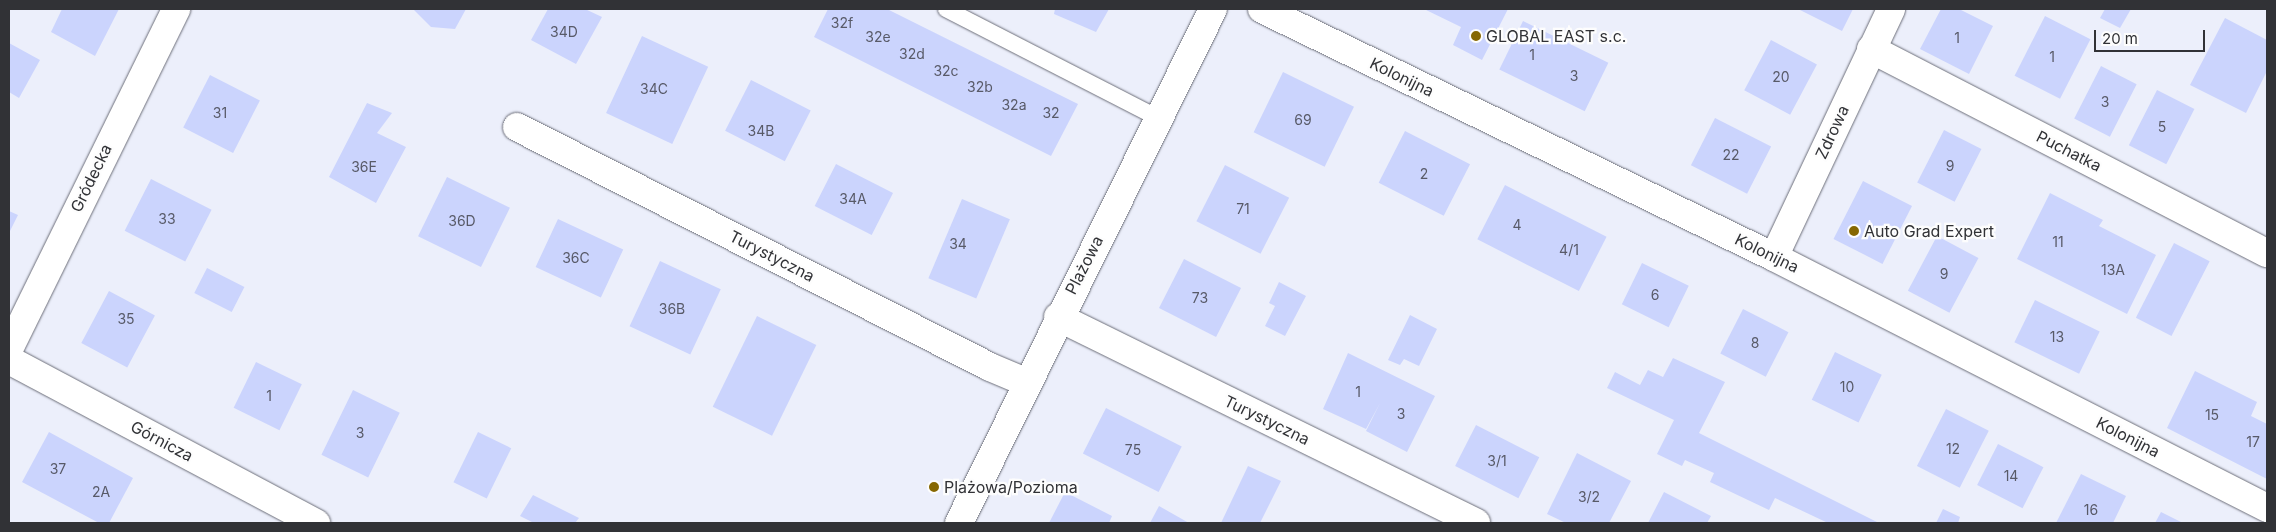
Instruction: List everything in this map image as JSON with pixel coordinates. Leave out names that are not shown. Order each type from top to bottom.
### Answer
[{"type":"street","name":"Gródecka","points":[[13,331],[176,9]]},
{"type":"street","name":"Plażowa","points":[[959,523],[1028,383],[1058,317],[1213,9]]},
{"type":"street","name":"Kolonijna","points":[[1262,9],[1774,256],[2267,508]]},
{"type":"street","name":"Zdrowa","points":[[1774,256],[1891,9]]},
{"type":"street","name":"Puchatka","points":[[1872,49],[2267,253]]},
{"type":"street","name":"Turystyczna","points":[[517,126],[1028,383]]},
{"type":"street","name":"Turystyczna","points":[[1058,317],[1463,520]]},
{"type":"street","name":"Górnicza","points":[[9,360],[316,523]]},
{"type":"lane","points":[[946,9],[1158,118]]},
{"type":"building","points":[[62,9],[119,9],[95,56],[51,32]]},
{"type":"building","points":[[413,9],[466,9],[455,29],[431,27]]},
{"type":"building","points":[[548,9],[585,9],[602,17],[576,64],[531,40]]},
{"type":"building","points":[[828,9],[887,9],[1078,104],[1051,156],[814,37]]},
{"type":"building","points":[[1055,9],[1109,9],[1096,32],[1054,14]]},
{"type":"building","name":"GLOBAL EAST s.c.","points":[[1424,9],[1508,9],[1482,60],[1453,45],[1461,27]]},
{"type":"building","points":[[1798,9],[1853,9],[1842,31]]},
{"type":"building","points":[[1941,9],[1959,9],[1993,26],[1969,74],[1920,49]]},
{"type":"building","points":[[2105,9],[2131,9],[2120,28],[2100,18]]},
{"type":"building","points":[[2045,16],[2090,39],[2060,99],[2015,76]]},
{"type":"building","points":[[2225,18],[2267,40],[2267,71],[2246,113],[2190,85]]},
{"type":"building","points":[[1523,21],[1608,63],[1585,111],[1499,70]]},
{"type":"building","points":[[642,36],[708,67],[672,144],[606,113]]},
{"type":"building","points":[[1771,40],[1817,64],[1790,115],[1744,90]]},
{"type":"building","points":[[9,43],[40,60],[19,98],[9,92]]},
{"type":"building","points":[[2101,66],[2137,84],[2110,137],[2074,119]]},
{"type":"building","points":[[1283,72],[1354,107],[1325,167],[1254,132]]},
{"type":"building","points":[[210,75],[260,100],[233,153],[183,128]]},
{"type":"building","points":[[751,80],[811,110],[785,161],[725,131]]},
{"type":"building","points":[[2157,90],[2194,109],[2166,164],[2129,145]]},
{"type":"building","points":[[367,103],[392,113],[377,133],[406,147],[376,203],[329,177]]},
{"type":"building","points":[[1715,118],[1771,147],[1747,194],[1691,165]]},
{"type":"building","points":[[1944,130],[1981,149],[1955,202],[1917,183]]},
{"type":"building","points":[[1405,131],[1470,164],[1444,216],[1379,183]]},
{"type":"building","points":[[836,164],[893,193],[872,235],[815,206]]},
{"type":"building","points":[[1225,165],[1289,198],[1261,254],[1196,221]]},
{"type":"building","points":[[447,177],[510,208],[481,267],[418,236]]},
{"type":"building","points":[[151,179],[212,210],[185,262],[125,231]]},
{"type":"building","points":[[1863,181],[1912,206],[1882,264],[1833,239]]},
{"type":"building","points":[[1505,185],[1607,237],[1579,291],[1477,239]]},
{"type":"building","points":[[2050,193],[2103,220],[2099,226],[2156,255],[2127,314],[2017,259]]},
{"type":"building","points":[[962,199],[1010,219],[976,298],[928,278]]},
{"type":"building","points":[[9,211],[18,215],[9,233]]},
{"type":"building","points":[[558,219],[623,249],[601,297],[536,267]]},
{"type":"building","points":[[1937,236],[1978,258],[1949,313],[1908,291]]},
{"type":"building","points":[[2174,243],[2210,261],[2172,336],[2136,318]]},
{"type":"building","points":[[1184,259],[1241,288],[1216,337],[1159,308]]},
{"type":"building","points":[[660,261],[721,289],[690,355],[630,326]]},
{"type":"building","points":[[1642,263],[1689,286],[1669,327],[1622,304]]},
{"type":"building","points":[[207,268],[244,287],[232,312],[194,293]]},
{"type":"building","points":[[1279,282],[1306,296],[1285,336],[1265,326],[1275,306],[1269,303]]},
{"type":"building","points":[[109,291],[155,315],[127,368],[81,343]]},
{"type":"building","points":[[2035,300],[2100,332],[2079,374],[2014,342]]},
{"type":"building","points":[[1743,309],[1788,332],[1766,377],[1720,354]]},
{"type":"building","points":[[1410,315],[1437,329],[1419,366],[1404,359],[1400,365],[1388,360]]},
{"type":"building","points":[[757,316],[816,345],[772,436],[713,407]]},
{"type":"building","points":[[1835,352],[1882,375],[1859,422],[1812,400]]},
{"type":"building","points":[[1348,353],[1435,396],[1407,452],[1366,431],[1380,403],[1366,429],[1323,409]]},
{"type":"building","points":[[1673,358],[1725,382],[1699,433],[1879,523],[1828,523],[1775,498],[1769,510],[1710,482],[1714,473],[1685,460],[1682,466],[1657,454],[1674,420],[1607,388],[1615,372],[1640,385],[1648,370],[1663,377]]},
{"type":"building","points":[[256,362],[302,384],[279,430],[234,408]]},
{"type":"building","points":[[2195,371],[2257,402],[2251,416],[2267,424],[2267,479],[2167,428]]},
{"type":"building","points":[[353,390],[400,413],[368,478],[321,455]]},
{"type":"building","points":[[1106,408],[1182,447],[1159,492],[1083,453]]},
{"type":"building","points":[[1946,409],[1989,431],[1960,488],[1917,466]]},
{"type":"building","points":[[1476,425],[1539,457],[1518,498],[1455,466]]},
{"type":"building","points":[[49,432],[133,478],[109,523],[99,523],[22,482]]},
{"type":"building","points":[[478,432],[511,448],[487,499],[453,482]]},
{"type":"building","points":[[1998,444],[2043,467],[2023,508],[1977,485]]},
{"type":"building","points":[[1577,453],[1631,481],[1609,523],[1566,523],[1547,514]]},
{"type":"building","points":[[1248,466],[1281,481],[1260,523],[1221,523]]},
{"type":"building","points":[[2081,474],[2126,496],[2113,523],[2056,523]]},
{"type":"building","points":[[1065,492],[1112,516],[1109,523],[1049,523]]},
{"type":"building","points":[[1664,492],[1711,516],[1707,523],[1648,523]]},
{"type":"building","points":[[533,495],[579,518],[575,523],[534,523],[520,516]]},
{"type":"building","points":[[1159,506],[1189,523],[1150,523]]},
{"type":"building","points":[[1943,509],[1960,517],[1958,523],[1936,523]]},
{"type":"building","points":[[2161,512],[2183,523],[2155,523]]},
{"type":"place","name":"GLOBAL EAST s.c.","points":[[1476,36]]},
{"type":"place","name":"Auto Grad Expert","points":[[1854,231]]},
{"type":"place","name":"Plażowa/Pozioma","points":[[934,487]]}]
